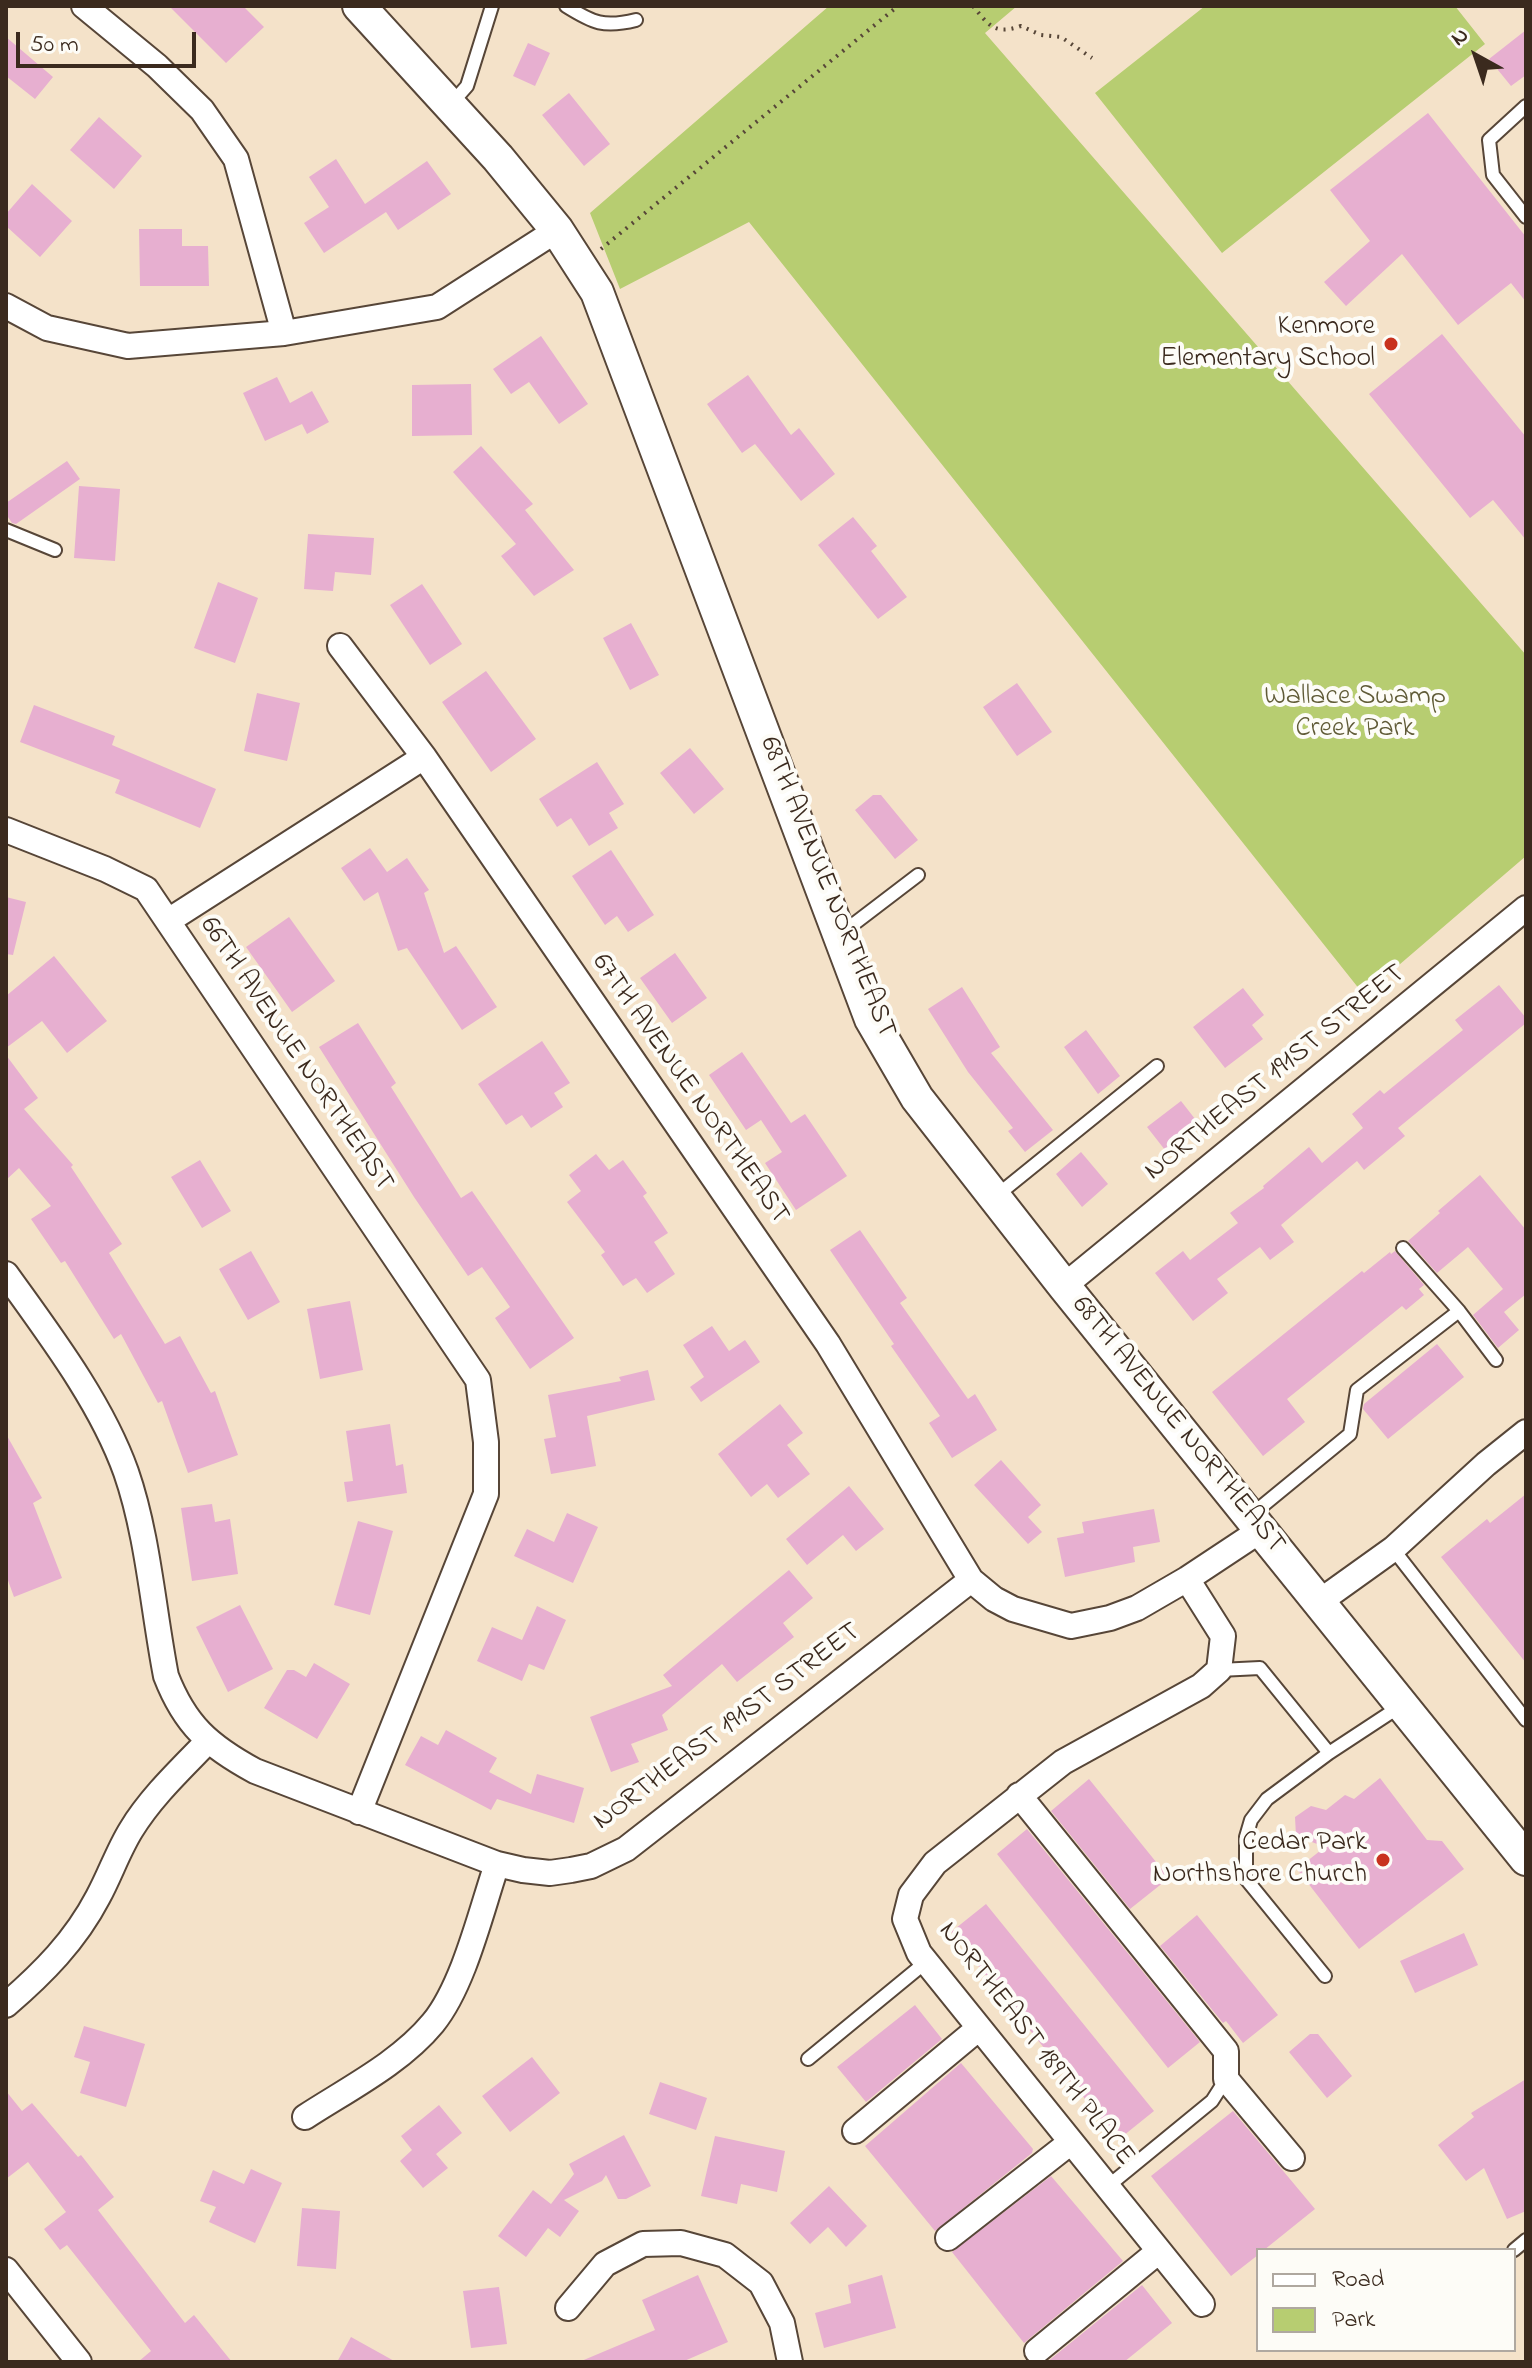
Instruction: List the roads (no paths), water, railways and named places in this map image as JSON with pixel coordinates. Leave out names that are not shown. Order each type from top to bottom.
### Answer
[{"type":"street","points":[[84,6],[157,66],[202,110],[236,159],[284,333]]},
{"type":"street","name":"68TH AVENUE NORTHEAST","points":[[359,6],[498,158],[557,230],[597,292],[871,1019],[917,1098],[1064,1286],[1526,1859]]},
{"type":"street","points":[[6,306],[47,328],[128,346],[284,333],[437,307],[557,230]]},
{"type":"street","name":"67TH AVENUE NORTHEAST","points":[[340,646],[424,757],[828,1344],[971,1580]]},
{"type":"street","points":[[168,921],[424,757]]},
{"type":"street","name":"66TH AVENUE NORTHEAST","points":[[6,830],[105,869],[146,889],[478,1380],[486,1442],[486,1494],[359,1812]]},
{"type":"street","name":"NORTHEAST 191ST STREET","points":[[1064,1286],[1526,908]]},
{"type":"street","name":"NORTHEAST 191ST STREET","points":[[6,1274],[45,1329],[114,1442],[134,1502],[166,1676],[176,1703],[186,1717],[225,1755],[255,1771],[497,1864],[550,1873],[591,1866],[626,1849],[971,1580]]},
{"type":"street","points":[[1319,1602],[1393,1549],[1526,1432]]},
{"type":"street","points":[[971,1580],[994,1599],[1013,1609],[1071,1626],[1110,1618],[1137,1608],[1187,1579],[1256,1523]]},
{"type":"street","points":[[1187,1579],[1223,1636],[1219,1670]]},
{"type":"street","name":"NORTHEAST 189TH PLACE","points":[[1202,2304],[919,1953],[905,1919],[911,1895],[935,1863],[1019,1795],[1063,1762],[1201,1686],[1219,1670]]},
{"type":"street","points":[[6,2005],[50,1966],[75,1935],[97,1899],[130,1831],[150,1803],[208,1741]]},
{"type":"street","points":[[1019,1795],[1226,2051],[1226,2079],[1292,2158]]},
{"type":"street","points":[[305,2117],[395,2058],[434,2022],[459,1978],[497,1864]]},
{"type":"street","points":[[855,2131],[979,2028]]},
{"type":"street","points":[[948,2238],[1071,2142]]},
{"type":"street","points":[[568,2308],[605,2264],[643,2244],[681,2243],[725,2255],[761,2283],[782,2323],[790,2362]]},
{"type":"street","points":[[1037,2351],[1159,2251]]},
{"type":"street","points":[[6,2270],[79,2362]]},
{"type":"lane","points":[[450,106],[467,86],[492,6]]},
{"type":"lane","points":[[566,6],[593,22],[614,26],[636,20]]},
{"type":"lane","points":[[1526,106],[1489,140],[1493,175],[1526,217]]},
{"type":"lane","points":[[6,530],[55,550]]},
{"type":"lane","points":[[840,934],[918,875]]},
{"type":"lane","points":[[995,1197],[1157,1066]]},
{"type":"lane","points":[[1403,1248],[1459,1311],[1496,1360]]},
{"type":"lane","points":[[1256,1523],[1350,1434],[1357,1390],[1459,1311]]},
{"type":"lane","points":[[1393,1549],[1526,1720]]},
{"type":"lane","points":[[1219,1670],[1260,1668],[1329,1753]]},
{"type":"lane","points":[[1325,1976],[1246,1879],[1246,1837],[1251,1820],[1267,1799],[1402,1705]]},
{"type":"lane","points":[[808,2059],[926,1962]]},
{"type":"lane","points":[[1107,2187],[1212,2101],[1226,2079]]},
{"type":"place","name":"Kenmore Elementary School","points":[[1391,344]]},
{"type":"place","name":"Cedar Park Northshore Church","points":[[1383,1860]]},
{"type":"park label","name":"Wallace Swamp Creek Park","points":[[1355,714]]}]
